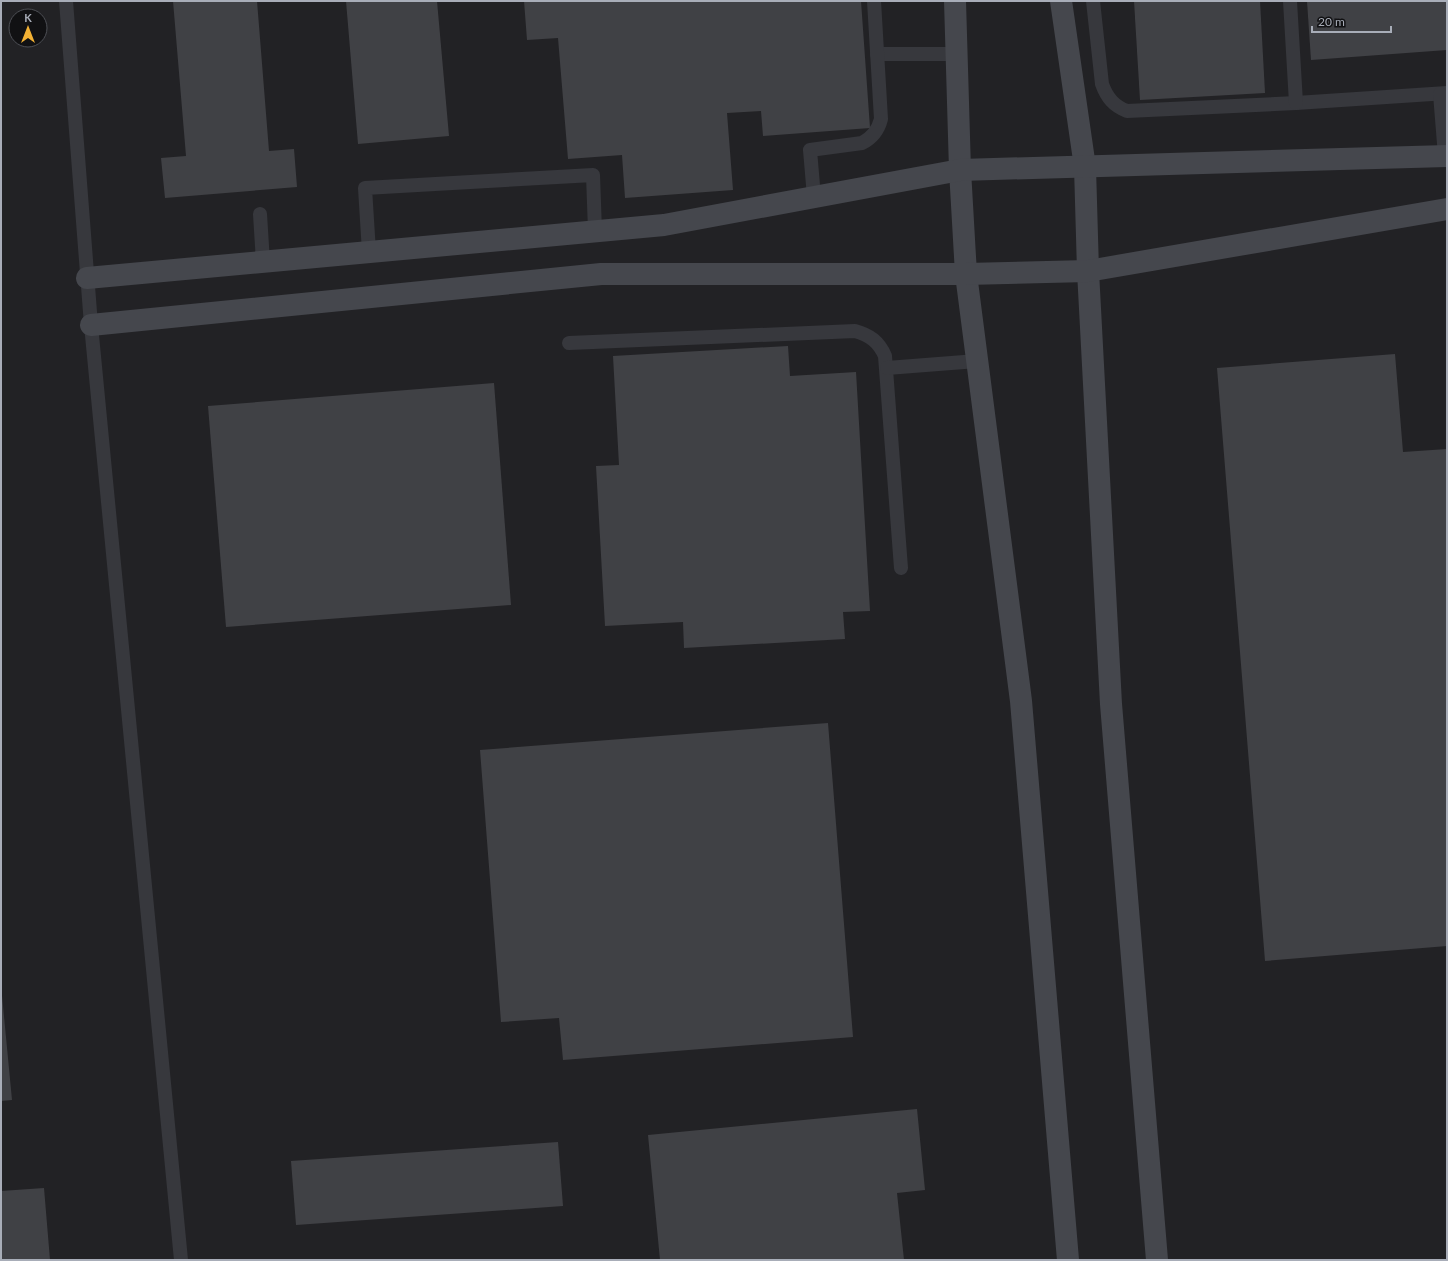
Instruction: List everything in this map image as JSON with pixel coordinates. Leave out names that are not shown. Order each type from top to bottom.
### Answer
[{"type":"street","points":[[955,1],[960,170],[966,274],[1021,701],[1068,1260]]},
{"type":"street","points":[[1061,1],[1085,167],[1088,271],[1111,704],[1157,1260]]},
{"type":"street","points":[[87,278],[664,225],[960,170],[1446,156]]},
{"type":"street","points":[[91,324],[601,274],[966,274],[1088,271],[1447,209]]},
{"type":"lane","points":[[66,1],[91,324],[181,1260]]},
{"type":"lane","points":[[814,197],[810,150],[862,144],[869,140],[879,127],[881,119],[874,1]]},
{"type":"lane","points":[[1093,1],[1102,84],[1105,94],[1111,102],[1119,108],[1137,112],[1296,104],[1443,94],[1446,156]]},
{"type":"lane","points":[[1290,1],[1296,104]]},
{"type":"lane","points":[[877,54],[957,54]]},
{"type":"lane","points":[[369,252],[366,188],[593,175],[595,231]]},
{"type":"lane","points":[[260,214],[263,262]]},
{"type":"lane","points":[[569,343],[855,331],[866,334],[876,341],[885,356],[887,368],[901,568]]},
{"type":"lane","points":[[887,368],[977,361]]},
{"type":"shaded area","points":[[1,1],[1447,1],[1447,1260],[1,1260]]},
{"type":"building","points":[[173,1],[257,1],[269,151],[294,149],[297,187],[165,198],[161,158],[186,156]]},
{"type":"building","points":[[346,1],[437,1],[449,136],[358,144]]},
{"type":"building","points":[[524,1],[861,1],[870,128],[763,136],[761,111],[727,113],[733,190],[625,198],[622,155],[568,159],[558,38],[527,40]]},
{"type":"building","points":[[1134,1],[1260,1],[1265,93],[1140,100]]},
{"type":"building","points":[[1307,1],[1447,1],[1447,50],[1311,60]]},
{"type":"building","points":[[788,346],[790,376],[856,372],[870,611],[843,612],[845,639],[684,648],[683,622],[605,626],[596,466],[619,465],[613,356]]},
{"type":"building","points":[[1395,354],[1403,452],[1447,449],[1447,946],[1265,961],[1217,368]]},
{"type":"building","points":[[494,383],[511,605],[226,627],[208,406]]},
{"type":"building","points":[[828,723],[853,1037],[563,1060],[559,1018],[501,1022],[480,750]]},
{"type":"building","points":[[1,985],[12,1100],[1,1101]]},
{"type":"building","points":[[917,1109],[925,1190],[897,1193],[904,1260],[660,1260],[648,1135]]},
{"type":"building","points":[[558,1142],[563,1206],[296,1225],[291,1161]]},
{"type":"building","points":[[44,1188],[50,1260],[1,1260],[1,1191]]}]
